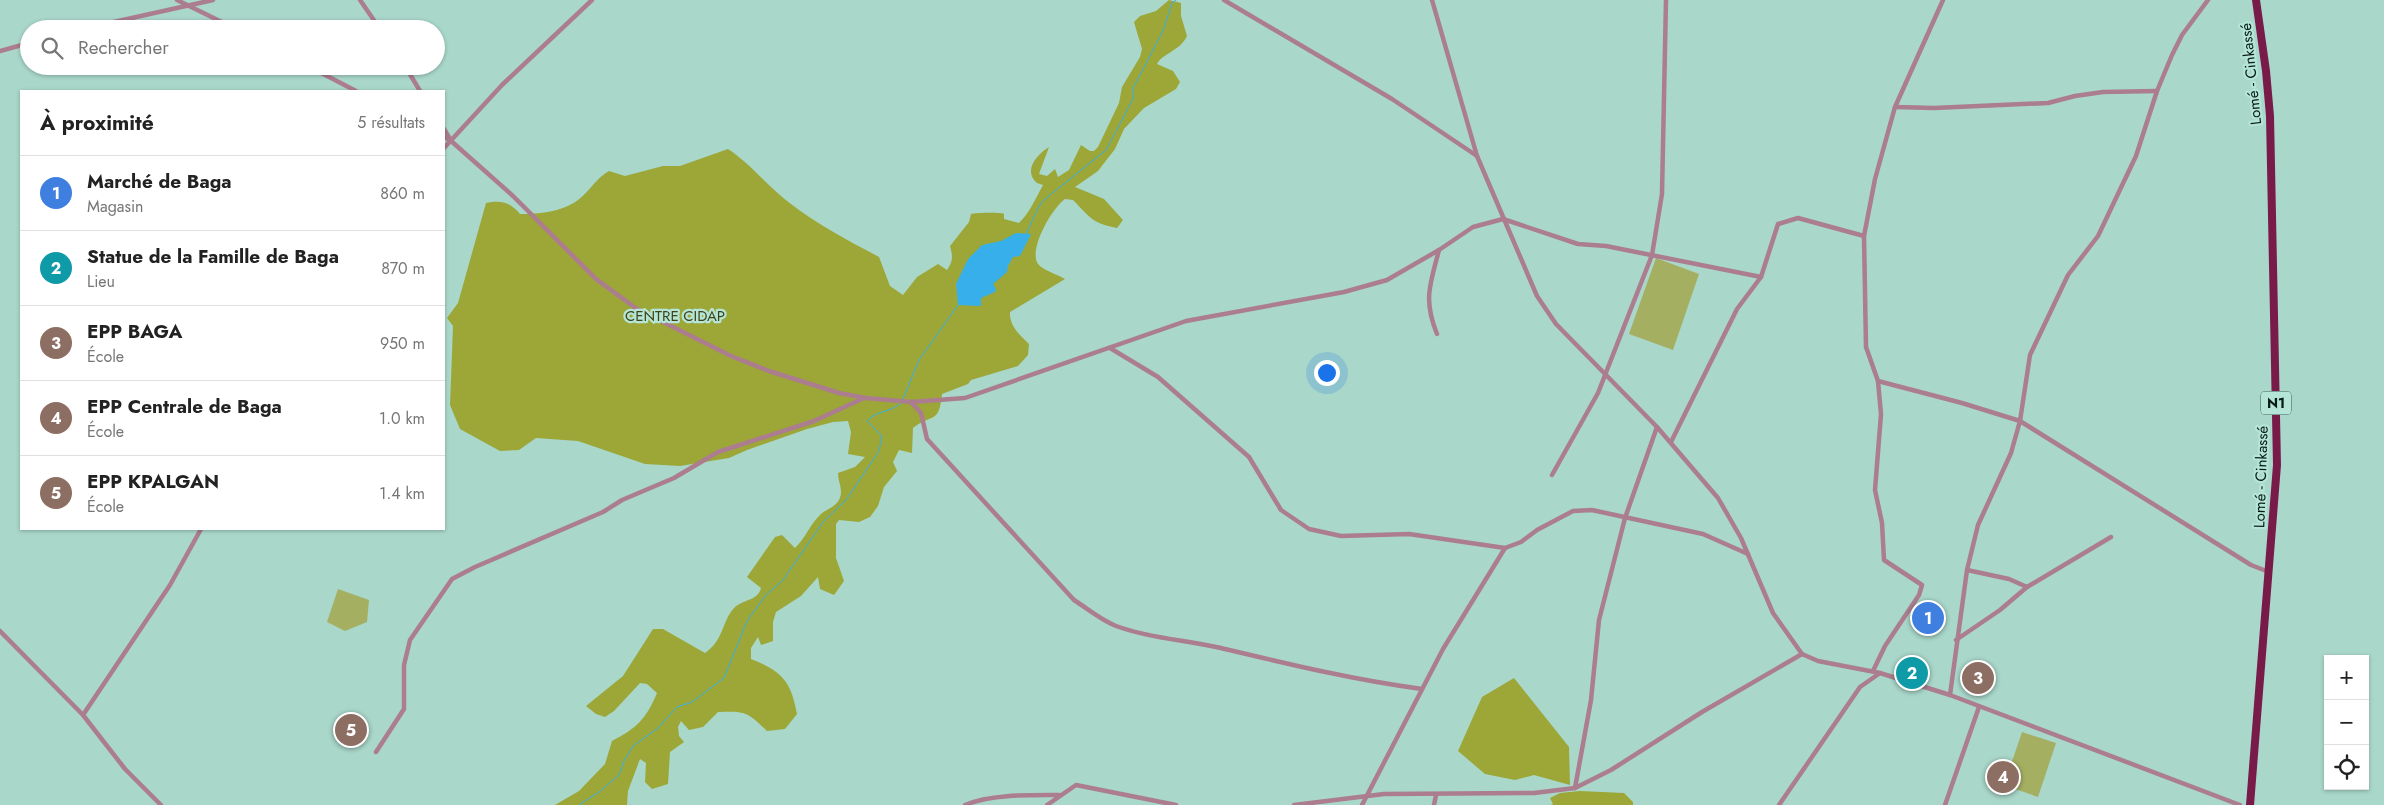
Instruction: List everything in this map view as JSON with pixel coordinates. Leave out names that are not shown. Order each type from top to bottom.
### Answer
[{"type":"highway","name":"Lomé - Cinkassé","points":[[2250,805],[2278,465],[2270,116],[2256,0]]},
{"type":"street","points":[[177,0],[219,20]]},
{"type":"street","points":[[122,20],[213,0]]},
{"type":"street","points":[[360,0],[374,20]]},
{"type":"street","points":[[445,147],[514,73],[592,0]]},
{"type":"street","points":[[1224,0],[1392,99],[1477,156]]},
{"type":"street","points":[[1432,0],[1477,156],[1537,296],[1556,324],[1671,442],[1728,514],[1748,554],[1773,613],[1802,654],[1818,661],[1873,671],[1950,695],[2240,805]]},
{"type":"street","points":[[1552,475],[1606,374],[1652,255],[1662,194],[1666,0]]},
{"type":"street","points":[[1873,671],[1885,646],[1914,603],[1922,585],[1884,560],[1882,523],[1875,490],[1881,414],[1878,381],[1866,347],[1864,236],[1875,179],[1895,106],[1943,0]]},
{"type":"street","points":[[1950,695],[1967,570],[1978,525],[2011,453],[2020,421],[2030,355],[2068,275],[2098,236],[2128,174],[2136,156],[2157,91],[2182,35],[2208,0]]},
{"type":"street","points":[[0,51],[20,45]]},
{"type":"street","points":[[325,75],[354,90]]},
{"type":"street","points":[[410,75],[419,90]]},
{"type":"street","points":[[1895,106],[1934,108],[2048,103],[2075,96],[2103,92],[2157,91]]},
{"type":"street","points":[[445,131],[450,140]]},
{"type":"street","points":[[445,137],[512,196],[596,279],[637,309],[731,356],[769,371],[839,393],[866,398],[908,402],[965,398],[1186,321],[1344,292],[1387,280],[1439,250],[1473,227],[1503,219],[1578,244],[1606,246],[1761,277]]},
{"type":"street","points":[[1671,442],[1737,309],[1761,277],[1778,224],[1798,218],[1864,236]]},
{"type":"street","points":[[1437,334],[1429,313],[1428,294],[1439,250]]},
{"type":"street","points":[[1110,348],[1158,377],[1249,457],[1281,510],[1309,529],[1341,536],[1409,534],[1504,548],[1522,542],[1537,530],[1573,511],[1592,510],[1703,534],[1748,554]]},
{"type":"street","points":[[1878,381],[1962,403],[2020,421],[2251,565],[2270,572]]},
{"type":"street","points":[[376,752],[404,709],[404,665],[410,640],[452,579],[475,567],[603,512],[622,500],[674,478],[718,452],[814,421],[866,398]]},
{"type":"street","points":[[908,402],[921,413],[927,439],[951,467],[1074,600],[1115,626],[1340,676],[1422,689]]},
{"type":"street","points":[[1575,788],[1591,700],[1599,620],[1625,518],[1657,427]]},
{"type":"street","points":[[83,715],[170,585],[200,530]]},
{"type":"street","points":[[1956,640],[2000,610],[2028,587],[2111,537]]},
{"type":"street","points":[[1362,805],[1443,649],[1504,548]]},
{"type":"street","points":[[1967,570],[2002,577],[2028,587]]},
{"type":"street","points":[[0,631],[83,715],[124,769],[161,805]]},
{"type":"street","points":[[1294,805],[1367,796],[1534,793],[1575,788],[1611,770],[1702,712],[1802,654]]},
{"type":"street","points":[[1780,805],[1860,687],[1880,673]]},
{"type":"street","points":[[1945,805],[1979,707]]},
{"type":"street","points":[[1047,805],[1076,785],[1176,805]]},
{"type":"street","points":[[1434,805],[1436,795]]},
{"type":"street","points":[[965,805],[984,799],[1007,796],[1059,796]]},
{"type":"green space","name":"CENTRE CIDAP","points":[[1169,0],[1181,3],[1181,16],[1187,36],[1180,45],[1163,57],[1157,64],[1173,71],[1180,82],[1176,89],[1144,108],[1124,129],[1115,149],[1098,171],[1075,187],[1104,199],[1123,220],[1117,228],[1108,226],[1096,221],[1073,200],[1065,199],[1060,204],[1043,230],[1036,249],[1036,258],[1038,264],[1047,271],[1065,279],[1010,312],[1013,326],[1029,344],[1028,355],[1018,366],[971,380],[968,384],[942,394],[937,414],[913,428],[912,453],[899,450],[893,462],[897,471],[884,487],[878,506],[870,517],[859,522],[839,520],[836,524],[836,558],[844,581],[834,595],[820,589],[818,577],[801,596],[776,612],[773,622],[773,641],[761,645],[758,637],[751,648],[751,659],[762,663],[778,673],[788,685],[797,714],[785,729],[767,731],[750,716],[735,712],[718,712],[703,727],[689,730],[681,721],[678,727],[679,736],[684,742],[670,752],[668,784],[652,789],[645,782],[646,763],[640,759],[628,791],[627,805],[555,805],[579,791],[605,764],[612,741],[628,732],[640,722],[649,710],[657,693],[647,684],[640,683],[614,711],[605,717],[596,714],[586,706],[623,676],[653,629],[663,629],[705,653],[716,642],[734,608],[754,598],[759,592],[761,588],[747,577],[775,537],[782,535],[795,548],[817,518],[839,500],[841,490],[838,473],[855,467],[865,457],[848,454],[851,432],[848,421],[833,422],[807,429],[729,458],[680,466],[645,464],[578,441],[536,438],[519,450],[500,451],[460,429],[450,405],[453,326],[447,318],[458,303],[486,203],[505,203],[513,207],[520,214],[550,212],[578,200],[600,177],[609,171],[625,176],[663,166],[680,166],[728,149],[801,212],[879,257],[890,286],[903,295],[917,277],[938,264],[947,270],[952,259],[950,246],[969,222],[971,214],[1002,213],[1004,214],[1004,219],[1019,223],[1030,209],[1043,185],[1037,183],[1033,178],[1031,168],[1044,150],[1049,147],[1039,174],[1047,176],[1055,169],[1058,177],[1069,170],[1081,145],[1090,151],[1094,151],[1098,147],[1119,103],[1122,87],[1140,57],[1142,49],[1134,22],[1140,16],[1156,11]]},
{"type":"green space","points":[[1656,258],[1699,274],[1673,350],[1629,334]]},
{"type":"green space","points":[[338,589],[369,600],[367,622],[345,631],[327,622]]},
{"type":"green space","points":[[1514,678],[1569,747],[1570,785],[1534,775],[1515,780],[1485,774],[1458,751],[1482,697]]},
{"type":"green space","points":[[2022,732],[2056,743],[2038,797],[2004,785]]},
{"type":"green space","points":[[1580,791],[1624,793],[1633,802],[1633,805],[1551,805],[1553,804],[1550,798],[1560,793]]},
{"type":"water","points":[[1016,233],[1031,234],[1020,256],[1013,257],[1007,272],[993,284],[996,289],[995,292],[981,298],[981,306],[958,305],[956,284],[968,259],[982,245],[1001,241]]},
{"type":"waterway","points":[[1026,234],[1039,206],[1045,199],[1106,150],[1133,99],[1133,88],[1163,31],[1172,3],[1176,0]]},
{"type":"waterway","points":[[903,399],[919,360],[958,305]]},
{"type":"waterway","points":[[579,805],[599,792],[619,775],[624,761],[633,746],[658,728],[677,707],[692,702],[724,678],[747,621],[766,595],[783,580],[823,522],[846,500],[879,451],[882,436],[867,421],[871,417],[901,403]]},
{"type":"place","name":"Marché de Baga","points":[[1928,618]]},
{"type":"place","name":"Statue de la Famille de Baga","points":[[1912,673]]},
{"type":"place","name":"EPP BAGA","points":[[1978,678]]},
{"type":"place","name":"EPP KPALGAN","points":[[351,730]]},
{"type":"place","name":"EPP Centrale de Baga","points":[[2003,777]]}]
